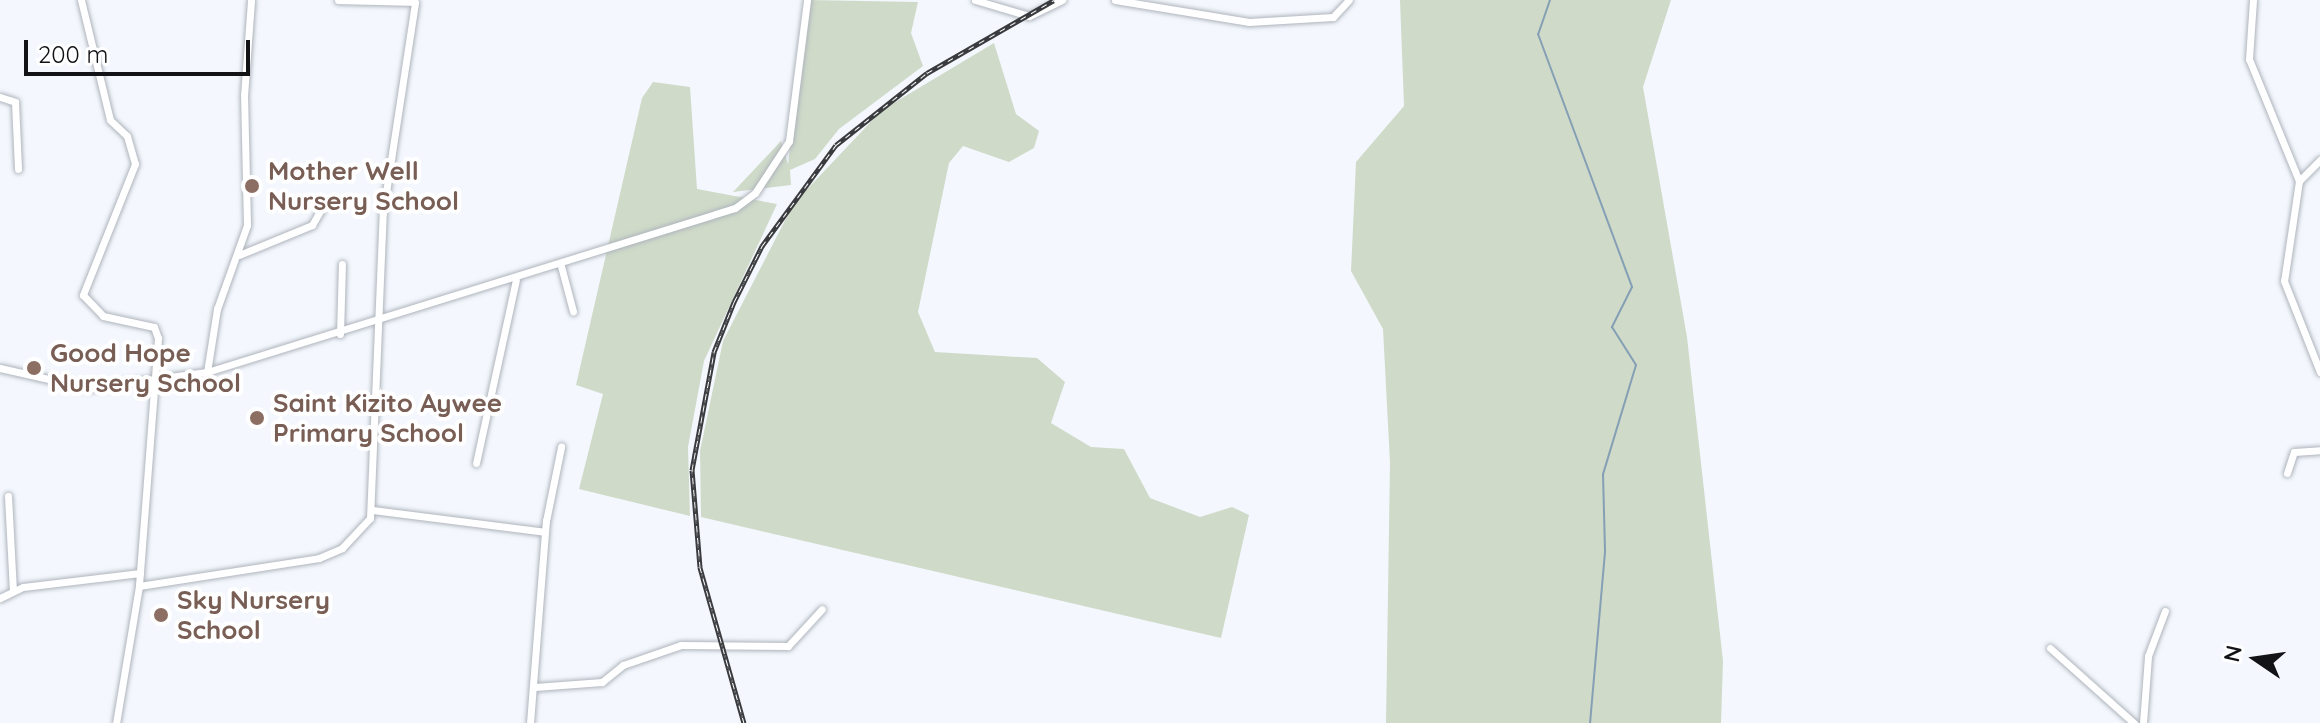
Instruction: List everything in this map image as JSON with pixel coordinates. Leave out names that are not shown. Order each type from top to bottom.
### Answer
[{"type":"street","points":[[81,0],[110,120],[127,136],[135,164],[82,292],[103,316],[156,329],[159,381],[139,586],[116,723]]},
{"type":"street","points":[[207,372],[220,300],[239,255],[247,225],[243,118],[251,0]]},
{"type":"street","points":[[139,586],[334,553],[372,510],[373,322],[415,2],[338,0]]},
{"type":"street","points":[[0,368],[88,388],[159,381],[207,372],[712,219],[755,193],[792,131],[807,0]]},
{"type":"street","points":[[975,0],[1029,16],[1062,0]]},
{"type":"street","points":[[1115,0],[1249,22],[1333,17],[1349,0]]},
{"type":"street","points":[[2253,0],[2249,59],[2299,181],[2284,274],[2320,372]]},
{"type":"street","points":[[0,97],[15,102],[18,169]]},
{"type":"street","points":[[2299,181],[2320,160]]},
{"type":"street","points":[[239,255],[312,225],[324,204]]},
{"type":"street","points":[[340,334],[342,264]]},
{"type":"street","points":[[561,266],[573,311]]},
{"type":"street","points":[[476,463],[516,280]]},
{"type":"street","points":[[530,723],[545,532],[561,447]]},
{"type":"street","points":[[2287,473],[2296,450],[2320,450]]},
{"type":"street","points":[[8,496],[13,590]]},
{"type":"street","points":[[372,510],[545,532]]},
{"type":"street","points":[[0,598],[13,590],[140,573]]},
{"type":"street","points":[[535,687],[602,682],[623,665],[681,645],[788,646],[822,609]]},
{"type":"street","points":[[2143,723],[2148,656],[2165,611]]},
{"type":"street","points":[[2050,648],[2134,723]]},
{"type":"green space","points":[[809,0],[918,2],[911,33],[923,66],[839,129],[815,159],[790,170],[791,185],[733,192],[781,141],[788,164]]},
{"type":"green space","points":[[1400,0],[1671,0],[1643,87],[1687,337],[1723,661],[1721,723],[1386,723],[1390,463],[1383,329],[1351,271],[1356,162],[1404,106]]},
{"type":"green space","points":[[994,43],[1016,114],[1039,131],[1034,148],[1009,162],[963,146],[949,163],[918,312],[935,352],[1037,358],[1065,382],[1051,423],[1091,447],[1124,449],[1150,498],[1200,517],[1232,507],[1249,515],[1221,638],[701,517],[700,451],[723,341],[794,203],[882,110]]},
{"type":"green space","points":[[653,82],[690,87],[697,189],[777,204],[704,361],[688,447],[690,516],[579,489],[603,394],[576,385],[642,98]]},
{"type":"waterway","points":[[1550,0],[1538,34],[1632,287],[1612,327],[1636,365],[1603,474],[1605,552],[1590,723]]},
{"type":"railway","points":[[744,723],[700,567],[692,470],[714,352],[734,302],[762,246],[836,145],[927,73],[1054,0]]},
{"type":"place","name":"Mother Well Nursery School","points":[[252,186]]},
{"type":"place","name":"Good Hope Nursery School","points":[[34,368]]},
{"type":"place","name":"Saint Kizito Aywee Primary School","points":[[257,418]]},
{"type":"place","name":"Sky Nursery School","points":[[161,615]]}]
